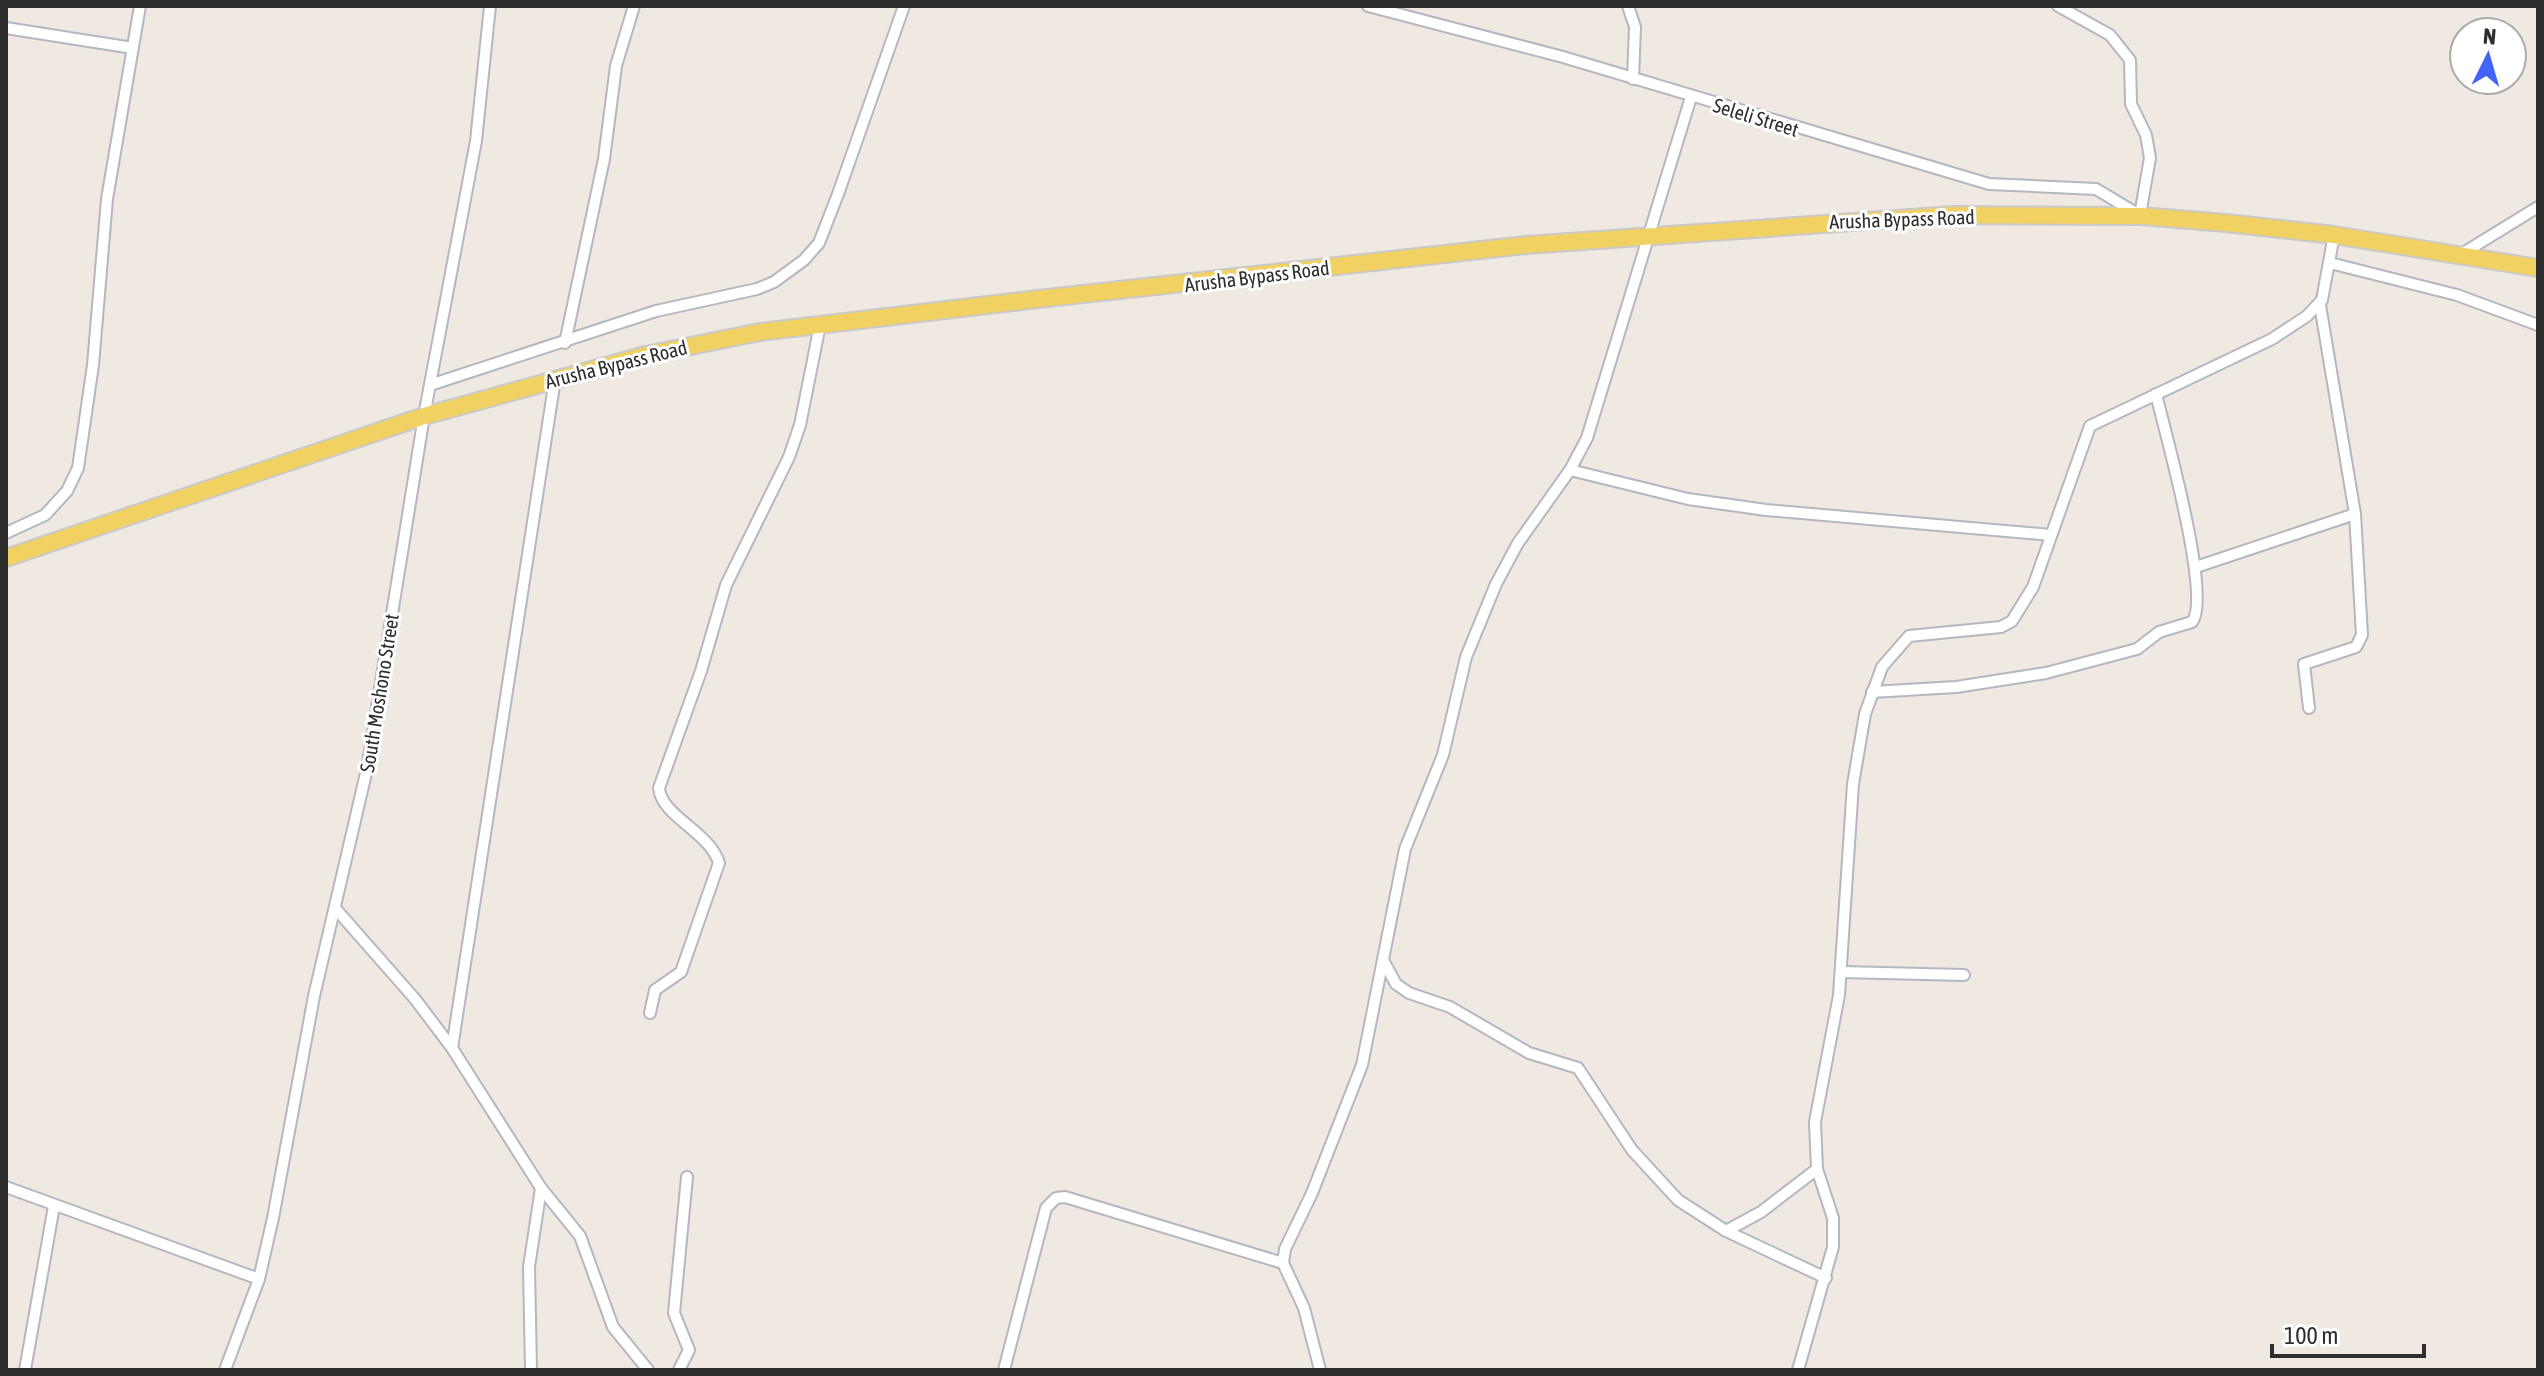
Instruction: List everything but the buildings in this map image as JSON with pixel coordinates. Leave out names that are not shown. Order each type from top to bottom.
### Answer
[{"type":"main road","name":"Arusha Bypass Road","points":[[6,558],[424,416],[704,342],[820,325],[1487,248],[1874,218],[2140,215],[2334,235],[2538,268]]},
{"type":"street","points":[[6,533],[45,515],[67,491],[78,468],[93,365],[107,199],[140,6]]},
{"type":"street","name":"South Moshono Street","points":[[225,1370],[259,1279],[277,1200],[314,996],[367,769],[424,416],[476,141],[490,6]]},
{"type":"street","points":[[565,343],[604,159],[616,66],[634,6]]},
{"type":"street","points":[[430,385],[656,311],[765,286],[804,260],[819,243],[848,170],[904,6]]},
{"type":"street","name":"Seleli Street","points":[[1368,6],[1633,79],[1989,184],[2096,189],[2140,215]]},
{"type":"street","points":[[1628,6],[1635,27],[1633,79]]},
{"type":"street","points":[[2058,6],[2110,35],[2130,60],[2133,76],[2131,104],[2146,135],[2150,158],[2140,215]]},
{"type":"street","points":[[6,28],[133,48]]},
{"type":"street","points":[[1320,1370],[1304,1308],[1283,1263],[1289,1237],[1312,1193],[1362,1065],[1405,849],[1443,755],[1466,657],[1496,584],[1518,543],[1570,470],[1587,438],[1646,236],[1691,97]]},
{"type":"street","points":[[2460,255],[2538,207]]},
{"type":"street","points":[[2309,708],[2304,664],[2356,647],[2362,639],[2355,514],[2320,305],[2334,235]]},
{"type":"street","points":[[2330,263],[2457,295],[2538,325]]},
{"type":"street","points":[[1798,1370],[1826,1278],[1834,1231],[1817,1169],[1817,1102],[1831,1048],[1841,972],[1853,784],[1872,692],[1890,655],[1912,635],[2001,627],[2012,621],[2033,587],[2090,426],[2272,339],[2320,305]]},
{"type":"street","points":[[650,1013],[655,990],[681,972],[719,863],[705,839],[665,804],[659,788],[701,671],[726,585],[789,457],[800,425],[820,325]]},
{"type":"street","points":[[452,1048],[555,379]]},
{"type":"street","points":[[1872,692],[1993,682],[2046,673],[2137,649],[2159,632],[2187,625],[2196,617],[2199,594],[2196,567],[2156,394]]},
{"type":"street","points":[[1570,470],[1688,499],[1766,510],[2051,535]]},
{"type":"street","points":[[2196,567],[2355,514]]},
{"type":"street","points":[[335,908],[396,975],[452,1048],[541,1188],[580,1236],[615,1333],[645,1369]]},
{"type":"street","points":[[1383,960],[1396,984],[1409,993],[1450,1007],[1529,1053],[1578,1068],[1586,1076],[1611,1122],[1655,1177],[1678,1200],[1726,1231],[1826,1278]]},
{"type":"street","points":[[1841,972],[1964,975]]},
{"type":"street","points":[[1726,1231],[1761,1212],[1817,1169]]},
{"type":"street","points":[[679,1370],[689,1350],[674,1313],[687,1177]]},
{"type":"street","points":[[6,1187],[259,1279]]},
{"type":"street","points":[[531,1370],[529,1267],[541,1188]]},
{"type":"street","points":[[1004,1370],[1046,1208],[1056,1198],[1065,1197],[1283,1263]]},
{"type":"street","points":[[25,1370],[54,1206]]}]
